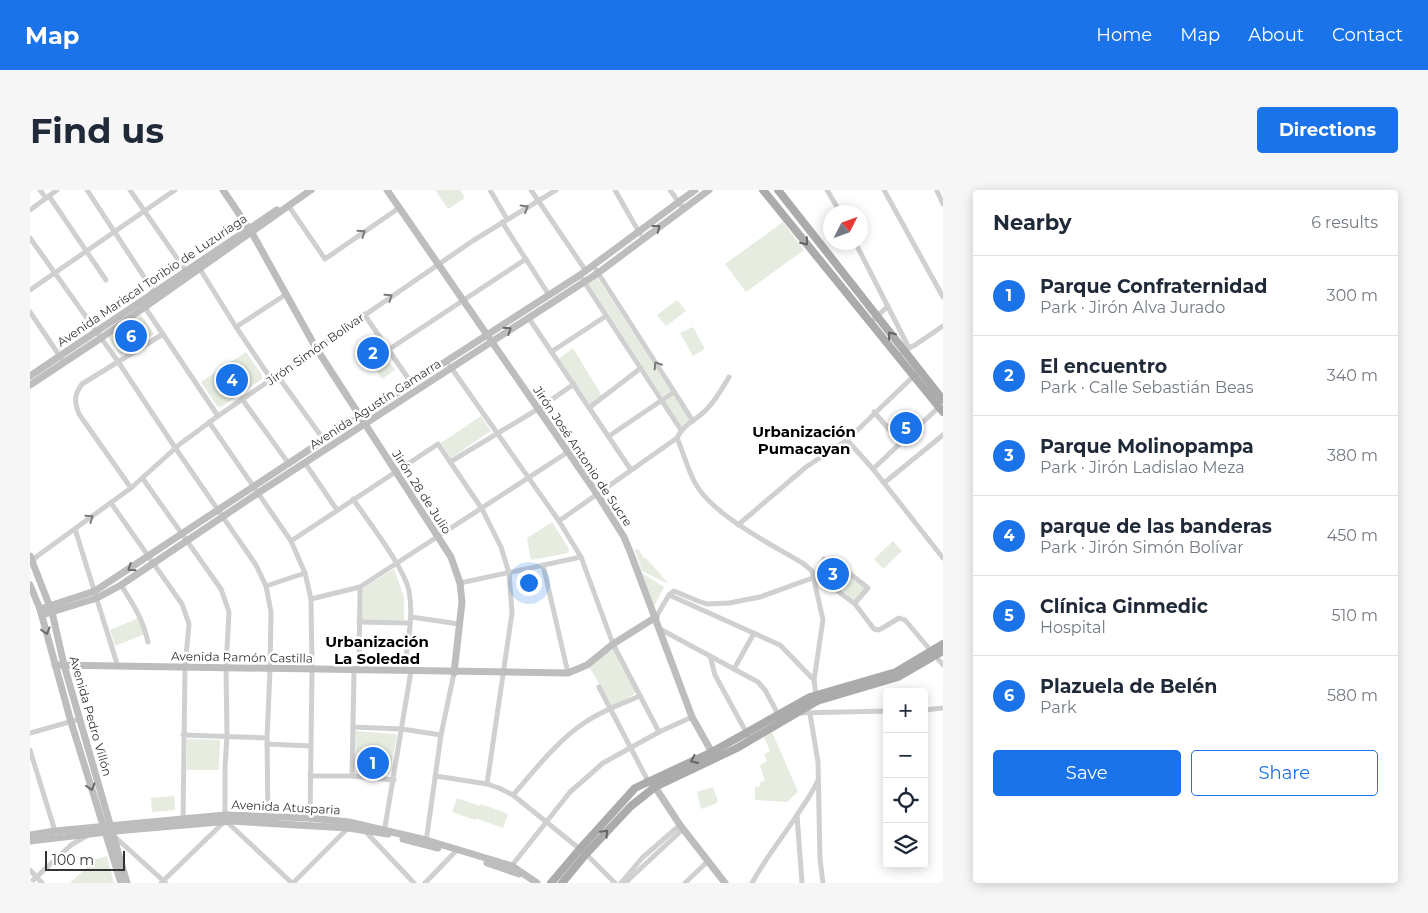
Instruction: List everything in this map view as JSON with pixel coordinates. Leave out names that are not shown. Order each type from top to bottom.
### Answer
[{"type":"main road","name":"Jirón 28 de Julio","points":[[223,190],[251,230],[316,348],[451,557],[460,583],[462,602],[454,673]]},
{"type":"main road","name":"Avenida Mariscal Toribio de Luzuriaga","points":[[143,304],[154,292],[188,273],[200,269],[284,205],[288,205],[311,190]]},
{"type":"main road","name":"Jirón José Antonio de Sucre","points":[[387,190],[597,494],[625,540],[656,617],[692,717],[714,756]]},
{"type":"main road","name":"Avenida Agustín Gamarra","points":[[490,337],[528,318],[638,231],[695,190]]},
{"type":"main road","name":"Avenida Agustín Gamarra","points":[[96,595],[256,490],[324,440],[362,421],[449,365],[549,295],[583,276],[598,272],[709,190]]},
{"type":"main road","points":[[763,190],[870,323],[904,352]]},
{"type":"main road","points":[[778,190],[877,316],[904,352],[916,374],[942,407]]},
{"type":"main road","points":[[792,226],[801,219]]},
{"type":"main road","name":"Avenida Mariscal Toribio de Luzuriaga","points":[[30,385],[62,359],[251,230]]},
{"type":"main road","points":[[838,284],[846,277]]},
{"type":"main road","name":"Avenida Mariscal Toribio de Luzuriaga","points":[[30,376],[62,359]]},
{"type":"main road","name":"Avenida Agustín Gamarra","points":[[256,490],[305,463],[412,384],[449,365]]},
{"type":"main road","name":"Avenida Pedro Villón","points":[[32,559],[51,609],[121,883]]},
{"type":"main road","name":"Avenida Agustín Gamarra","points":[[41,612],[121,585],[150,560]]},
{"type":"main road","name":"Avenida Pedro Villón","points":[[30,585],[41,612],[71,722],[127,883]]},
{"type":"main road","name":"Avenida Ramón Castilla","points":[[55,665],[568,674],[587,664],[613,644],[656,617]]},
{"type":"main road","points":[[551,883],[631,806],[654,787],[750,737],[817,698],[881,679],[898,677],[937,653],[943,644]]},
{"type":"main road","points":[[562,883],[582,852],[635,788],[648,781],[714,756]]},
{"type":"main road","points":[[648,781],[725,883]]},
{"type":"main road","name":"Avenida Atusparia","points":[[30,835],[55,831],[109,830],[225,818],[349,825],[384,831],[426,842],[510,868],[534,880]]},
{"type":"main road","name":"Avenida Atusparia","points":[[30,841],[89,835],[109,830]]},
{"type":"street","points":[[40,190],[48,197],[106,280]]},
{"type":"street","points":[[30,210],[58,190]]},
{"type":"street","points":[[87,190],[154,292]]},
{"type":"street","points":[[130,190],[188,273]]},
{"type":"street","points":[[30,290],[174,190]]},
{"type":"street","points":[[490,190],[504,220],[549,295]]},
{"type":"street","points":[[531,190],[606,316],[681,430]]},
{"type":"street","name":"Jirón Simón Bolívar","points":[[32,559],[112,503],[209,422],[364,314],[504,220],[556,190]]},
{"type":"street","points":[[615,190],[643,238]]},
{"type":"street","points":[[670,190],[683,208]]},
{"type":"street","points":[[827,190],[836,205]]},
{"type":"street","points":[[884,190],[943,296]]},
{"type":"street","points":[[937,191],[943,204]]},
{"type":"street","points":[[288,205],[325,258],[399,208]]},
{"type":"street","points":[[30,238],[99,334],[256,565],[266,586],[270,612],[267,738],[268,820]]},
{"type":"street","points":[[859,250],[888,306],[904,352],[943,326]]},
{"type":"street","points":[[388,350],[526,259]]},
{"type":"street","points":[[593,266],[693,421]]},
{"type":"street","points":[[200,269],[271,379]]},
{"type":"street","points":[[236,327],[286,295]]},
{"type":"street","points":[[143,304],[218,416]]},
{"type":"street","points":[[870,323],[888,306]]},
{"type":"street","points":[[30,312],[62,359]]},
{"type":"street","points":[[364,314],[412,384]]},
{"type":"street","points":[[551,352],[606,316]]},
{"type":"street","points":[[528,318],[632,470]]},
{"type":"street","points":[[131,488],[79,414],[74,402],[76,392],[82,384],[119,363],[163,334]]},
{"type":"street","points":[[449,365],[559,521],[581,557],[613,644],[659,732]]},
{"type":"street","points":[[590,407],[640,368]]},
{"type":"street","points":[[738,525],[806,467],[846,440],[916,374]]},
{"type":"street","points":[[277,375],[324,440]]},
{"type":"street","points":[[559,521],[677,438],[681,430],[715,400],[729,377]]},
{"type":"street","points":[[450,462],[538,409],[574,384]]},
{"type":"street","points":[[609,436],[674,392]]},
{"type":"street","points":[[242,399],[290,464]]},
{"type":"street","points":[[873,469],[900,442],[942,407]]},
{"type":"street","points":[[874,412],[900,442]]},
{"type":"street","points":[[209,422],[291,541],[305,573],[311,599],[310,822]]},
{"type":"street","points":[[884,483],[943,434]]},
{"type":"street","points":[[677,438],[694,482],[716,508],[738,525],[804,564],[816,576],[855,603],[872,626],[878,630],[902,618],[937,653],[943,665]]},
{"type":"street","points":[[846,440],[873,469],[943,558]]},
{"type":"street","points":[[291,541],[438,444],[482,509],[501,546],[509,573],[512,613],[486,784]]},
{"type":"street","points":[[311,599],[360,587],[568,452]]},
{"type":"street","points":[[305,463],[337,510]]},
{"type":"street","points":[[109,830],[164,882],[225,818],[226,668],[229,612],[221,589],[143,479]]},
{"type":"street","points":[[353,499],[396,564],[408,590],[410,620],[402,730],[384,831]]},
{"type":"street","points":[[112,503],[182,604],[189,624],[185,668],[183,822]]},
{"type":"street","points":[[74,529],[118,667]]},
{"type":"street","points":[[460,583],[581,557]]},
{"type":"street","points":[[817,698],[814,680],[823,620],[816,576],[824,560],[845,570],[868,588],[855,603]]},
{"type":"street","points":[[543,565],[568,674]]},
{"type":"street","points":[[266,586],[305,573]]},
{"type":"street","points":[[668,595],[674,591],[707,604],[729,603],[760,597],[816,576]]},
{"type":"street","points":[[121,585],[140,614],[145,626],[148,642]]},
{"type":"street","points":[[352,776],[352,727],[360,622],[360,587]]},
{"type":"street","points":[[668,595],[780,645],[814,680]]},
{"type":"street","name":"Avenida Ramón Castilla","points":[[656,617],[668,595]]},
{"type":"street","points":[[360,622],[410,620],[459,624]]},
{"type":"street","points":[[660,629],[762,685],[780,719]]},
{"type":"street","points":[[734,669],[754,633]]},
{"type":"street","points":[[710,656],[715,675],[750,737]]},
{"type":"street","name":"Jirón 28 de Julio","points":[[426,842],[441,734],[454,673]]},
{"type":"street","points":[[599,688],[648,781]]},
{"type":"street","points":[[513,795],[563,739],[584,722],[640,696]]},
{"type":"street","points":[[928,710],[943,708]]},
{"type":"street","points":[[794,711],[810,714],[883,711]]},
{"type":"street","points":[[810,714],[818,762],[820,858],[823,883]]},
{"type":"street","points":[[510,868],[570,792],[603,763],[659,732],[692,717]]},
{"type":"street","points":[[30,733],[80,719]]},
{"type":"street","points":[[352,727],[441,734]]},
{"type":"street","points":[[184,734],[267,738]]},
{"type":"street","points":[[267,744],[311,746]]},
{"type":"street","points":[[30,750],[55,831]]},
{"type":"street","points":[[310,776],[352,776],[394,780]]},
{"type":"street","points":[[436,776],[486,784],[513,795],[582,852],[615,883]]},
{"type":"street","points":[[752,883],[813,791],[818,779]]},
{"type":"street","points":[[797,815],[802,883]]},
{"type":"street","points":[[225,818],[292,883],[349,825]]},
{"type":"street","points":[[365,827],[414,883]]},
{"type":"street","points":[[621,883],[642,858],[682,827]]},
{"type":"street","points":[[625,883],[682,827]]},
{"type":"street","points":[[30,883],[71,845],[89,835]]},
{"type":"street","points":[[424,883],[455,851]]},
{"type":"street","points":[[685,883],[708,861]]},
{"type":"street","points":[[30,870],[42,883]]},
{"type":"shaded area","points":[[435,190],[460,190],[465,198],[448,209]]},
{"type":"shaded area","points":[[783,222],[804,250],[746,292],[725,264]]},
{"type":"shaded area","points":[[597,277],[671,391],[662,396],[588,283]]},
{"type":"shaded area","points":[[677,300],[686,311],[666,326],[657,315]]},
{"type":"shaded area","points":[[141,315],[154,334],[121,356],[108,337]]},
{"type":"shaded area","points":[[693,327],[705,349],[693,356],[680,333]]},
{"type":"shaded area","points":[[371,338],[395,370],[382,379],[359,346]]},
{"type":"shaded area","points":[[573,348],[602,396],[591,405],[559,359]]},
{"type":"shaded area","points":[[246,352],[262,375],[262,379],[221,407],[217,406],[201,382]]},
{"type":"shaded area","points":[[673,394],[691,420],[681,427],[664,400]]},
{"type":"shaded area","points":[[481,416],[491,431],[451,458],[441,443]]},
{"type":"shaded area","points":[[552,522],[569,549],[568,553],[531,560],[527,538]]},
{"type":"shaded area","points":[[893,541],[902,551],[883,569],[874,559]]},
{"type":"shaded area","points":[[638,549],[666,583],[642,571],[635,550]]},
{"type":"shaded area","points":[[827,562],[848,573],[847,575],[865,589],[856,601],[822,576],[822,571]]},
{"type":"shaded area","points":[[394,569],[404,597],[404,620],[361,620],[362,589]]},
{"type":"shaded area","points":[[642,573],[664,587],[654,606]]},
{"type":"shaded area","points":[[139,618],[145,634],[115,646],[110,630]]},
{"type":"shaded area","points":[[614,649],[636,691],[633,695],[612,706],[588,665]]},
{"type":"shaded area","points":[[355,731],[395,734],[397,736],[389,774],[356,773]]},
{"type":"shaded area","points":[[772,732],[798,792],[787,802],[755,800],[755,787],[760,786],[760,782],[765,781],[760,765],[767,761],[764,754],[770,751],[764,737]]},
{"type":"shaded area","points":[[187,739],[220,740],[219,770],[187,770]]},
{"type":"shaded area","points":[[713,787],[718,801],[701,809],[697,792]]},
{"type":"shaded area","points":[[174,796],[175,810],[152,812],[151,798]]},
{"type":"shaded area","points":[[457,798],[508,814],[503,828],[452,812]]},
{"type":"shaded area","points":[[107,856],[114,883],[70,883],[96,859]]},
{"type":"place","name":"Plazuela de Belén","points":[[131,336]]},
{"type":"place","name":"El encuentro","points":[[373,353]]},
{"type":"place","name":"parque de las banderas","points":[[232,380]]},
{"type":"place","name":"Clínica Ginmedic","points":[[906,428]]},
{"type":"place","name":"Parque Molinopampa","points":[[833,574]]},
{"type":"place","name":"Parque Confraternidad","points":[[373,763]]},
{"type":"district","name":"Urbanización Pumacayan","points":[[804,440]]},
{"type":"district","name":"Urbanización La Soledad","points":[[377,650]]}]
